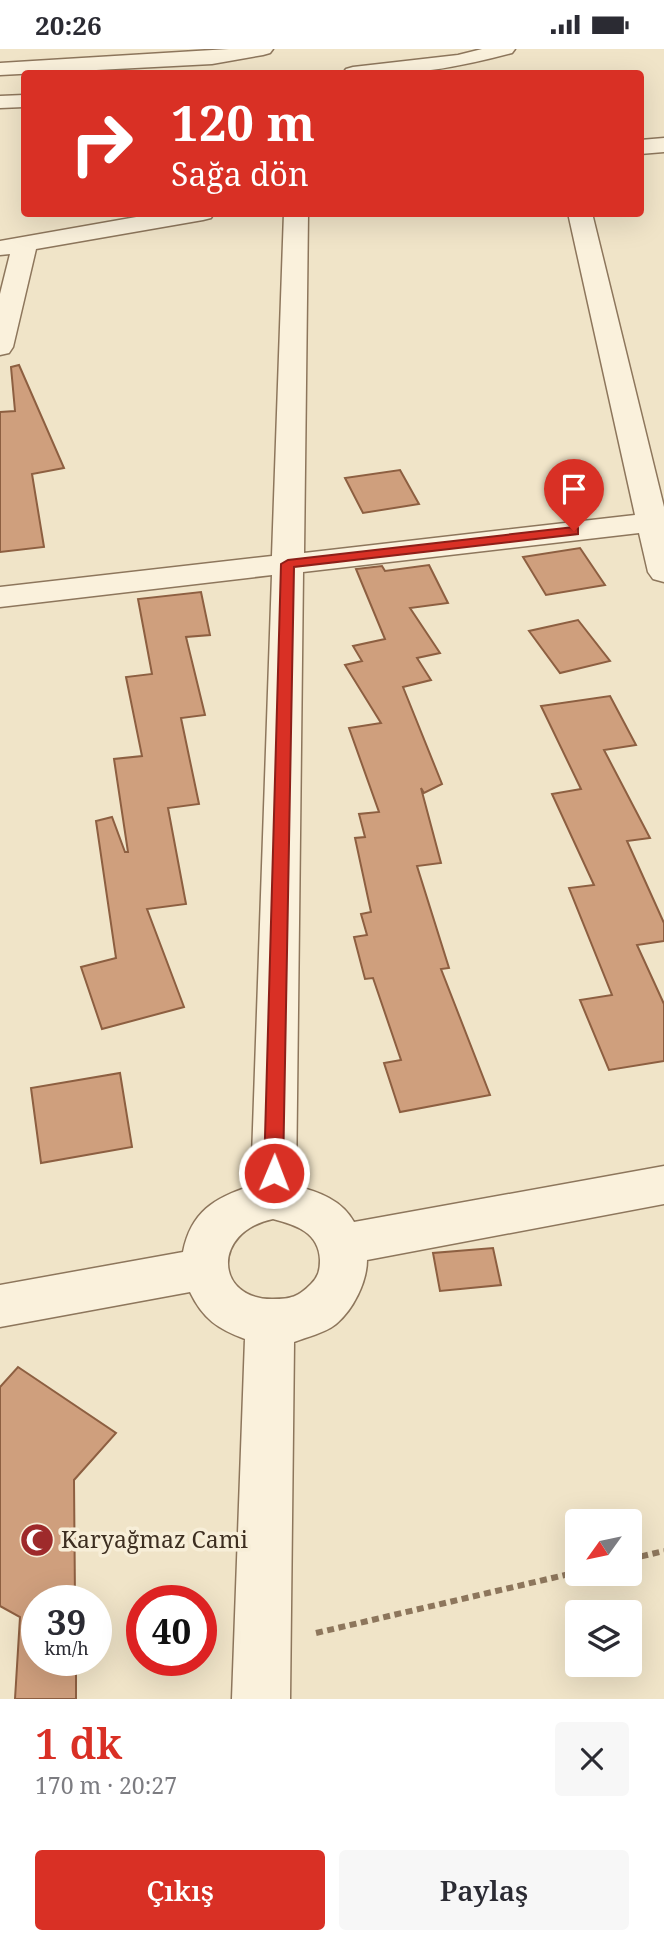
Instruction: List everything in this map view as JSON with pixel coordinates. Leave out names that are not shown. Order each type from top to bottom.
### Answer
[{"type":"street","points":[[22,69],[28,49]]},
{"type":"street","points":[[0,69],[263,49]]},
{"type":"street","points":[[380,70],[459,61],[505,49]]},
{"type":"street","points":[[0,102],[21,101]]},
{"type":"street","points":[[644,147],[664,145]]},
{"type":"street","points":[[0,248],[179,217]]},
{"type":"street","points":[[273,1200],[296,217]]},
{"type":"street","points":[[581,217],[658,521],[664,572]]},
{"type":"street","points":[[0,347],[25,243]]},
{"type":"street","points":[[0,597],[658,521]]},
{"type":"street","points":[[343,1244],[664,1185]]},
{"type":"street","points":[[273,1200],[296,1202],[316,1211],[333,1225],[343,1244],[346,1262],[344,1272],[330,1299],[313,1313],[292,1321],[270,1323],[245,1318],[225,1306],[211,1289],[204,1269],[205,1248],[215,1229],[230,1215],[251,1204],[273,1200]]},
{"type":"street","points":[[0,1306],[204,1269]]},
{"type":"street","points":[[261,1699],[270,1323]]},
{"type":"path","points":[[642,1556],[664,1551]]},
{"type":"path","points":[[262,1646],[565,1575]]},
{"type":"building","points":[[19,365],[64,468],[32,474],[44,547],[0,552],[0,412],[15,411],[11,367]]},
{"type":"building","points":[[400,470],[419,504],[363,513],[345,478]]},
{"type":"building","points":[[580,548],[605,585],[546,595],[523,557]]},
{"type":"building","points":[[429,565],[448,603],[410,608],[440,653],[417,658],[431,680],[403,687],[442,784],[424,793],[421,788],[441,863],[417,866],[449,968],[441,969],[490,1095],[400,1112],[384,1063],[401,1060],[373,978],[365,979],[354,937],[367,935],[361,914],[371,912],[355,838],[365,837],[359,814],[379,812],[349,728],[381,723],[345,665],[362,661],[353,646],[385,639],[356,569],[382,566],[385,571]]},
{"type":"building","points":[[201,592],[210,635],[186,637],[205,715],[181,718],[199,804],[168,808],[186,904],[147,909],[184,1007],[102,1029],[81,967],[116,958],[96,821],[112,817],[125,852],[128,852],[114,759],[142,756],[126,677],[152,674],[138,599]]},
{"type":"building","points":[[578,620],[610,661],[560,673],[529,631]]},
{"type":"building","points":[[610,696],[636,745],[604,750],[650,838],[627,841],[664,923],[664,941],[637,945],[664,1004],[664,1061],[609,1070],[580,1000],[612,995],[569,888],[594,885],[552,794],[581,789],[541,706]]},
{"type":"building","points":[[120,1073],[132,1147],[41,1163],[31,1088]]},
{"type":"building","points":[[493,1248],[501,1285],[440,1291],[433,1253]]},
{"type":"building","name":"Karyağmaz Cami","points":[[18,1367],[116,1433],[74,1480],[75,1585],[21,1585],[21,1676],[76,1676],[76,1699],[15,1699],[20,1617],[0,1606],[0,1387]]},
{"type":"place","name":"Karyağmaz Cami","points":[[37,1540]]},
{"type":"route","points":[[274,1173],[288,564],[574,531]]}]
